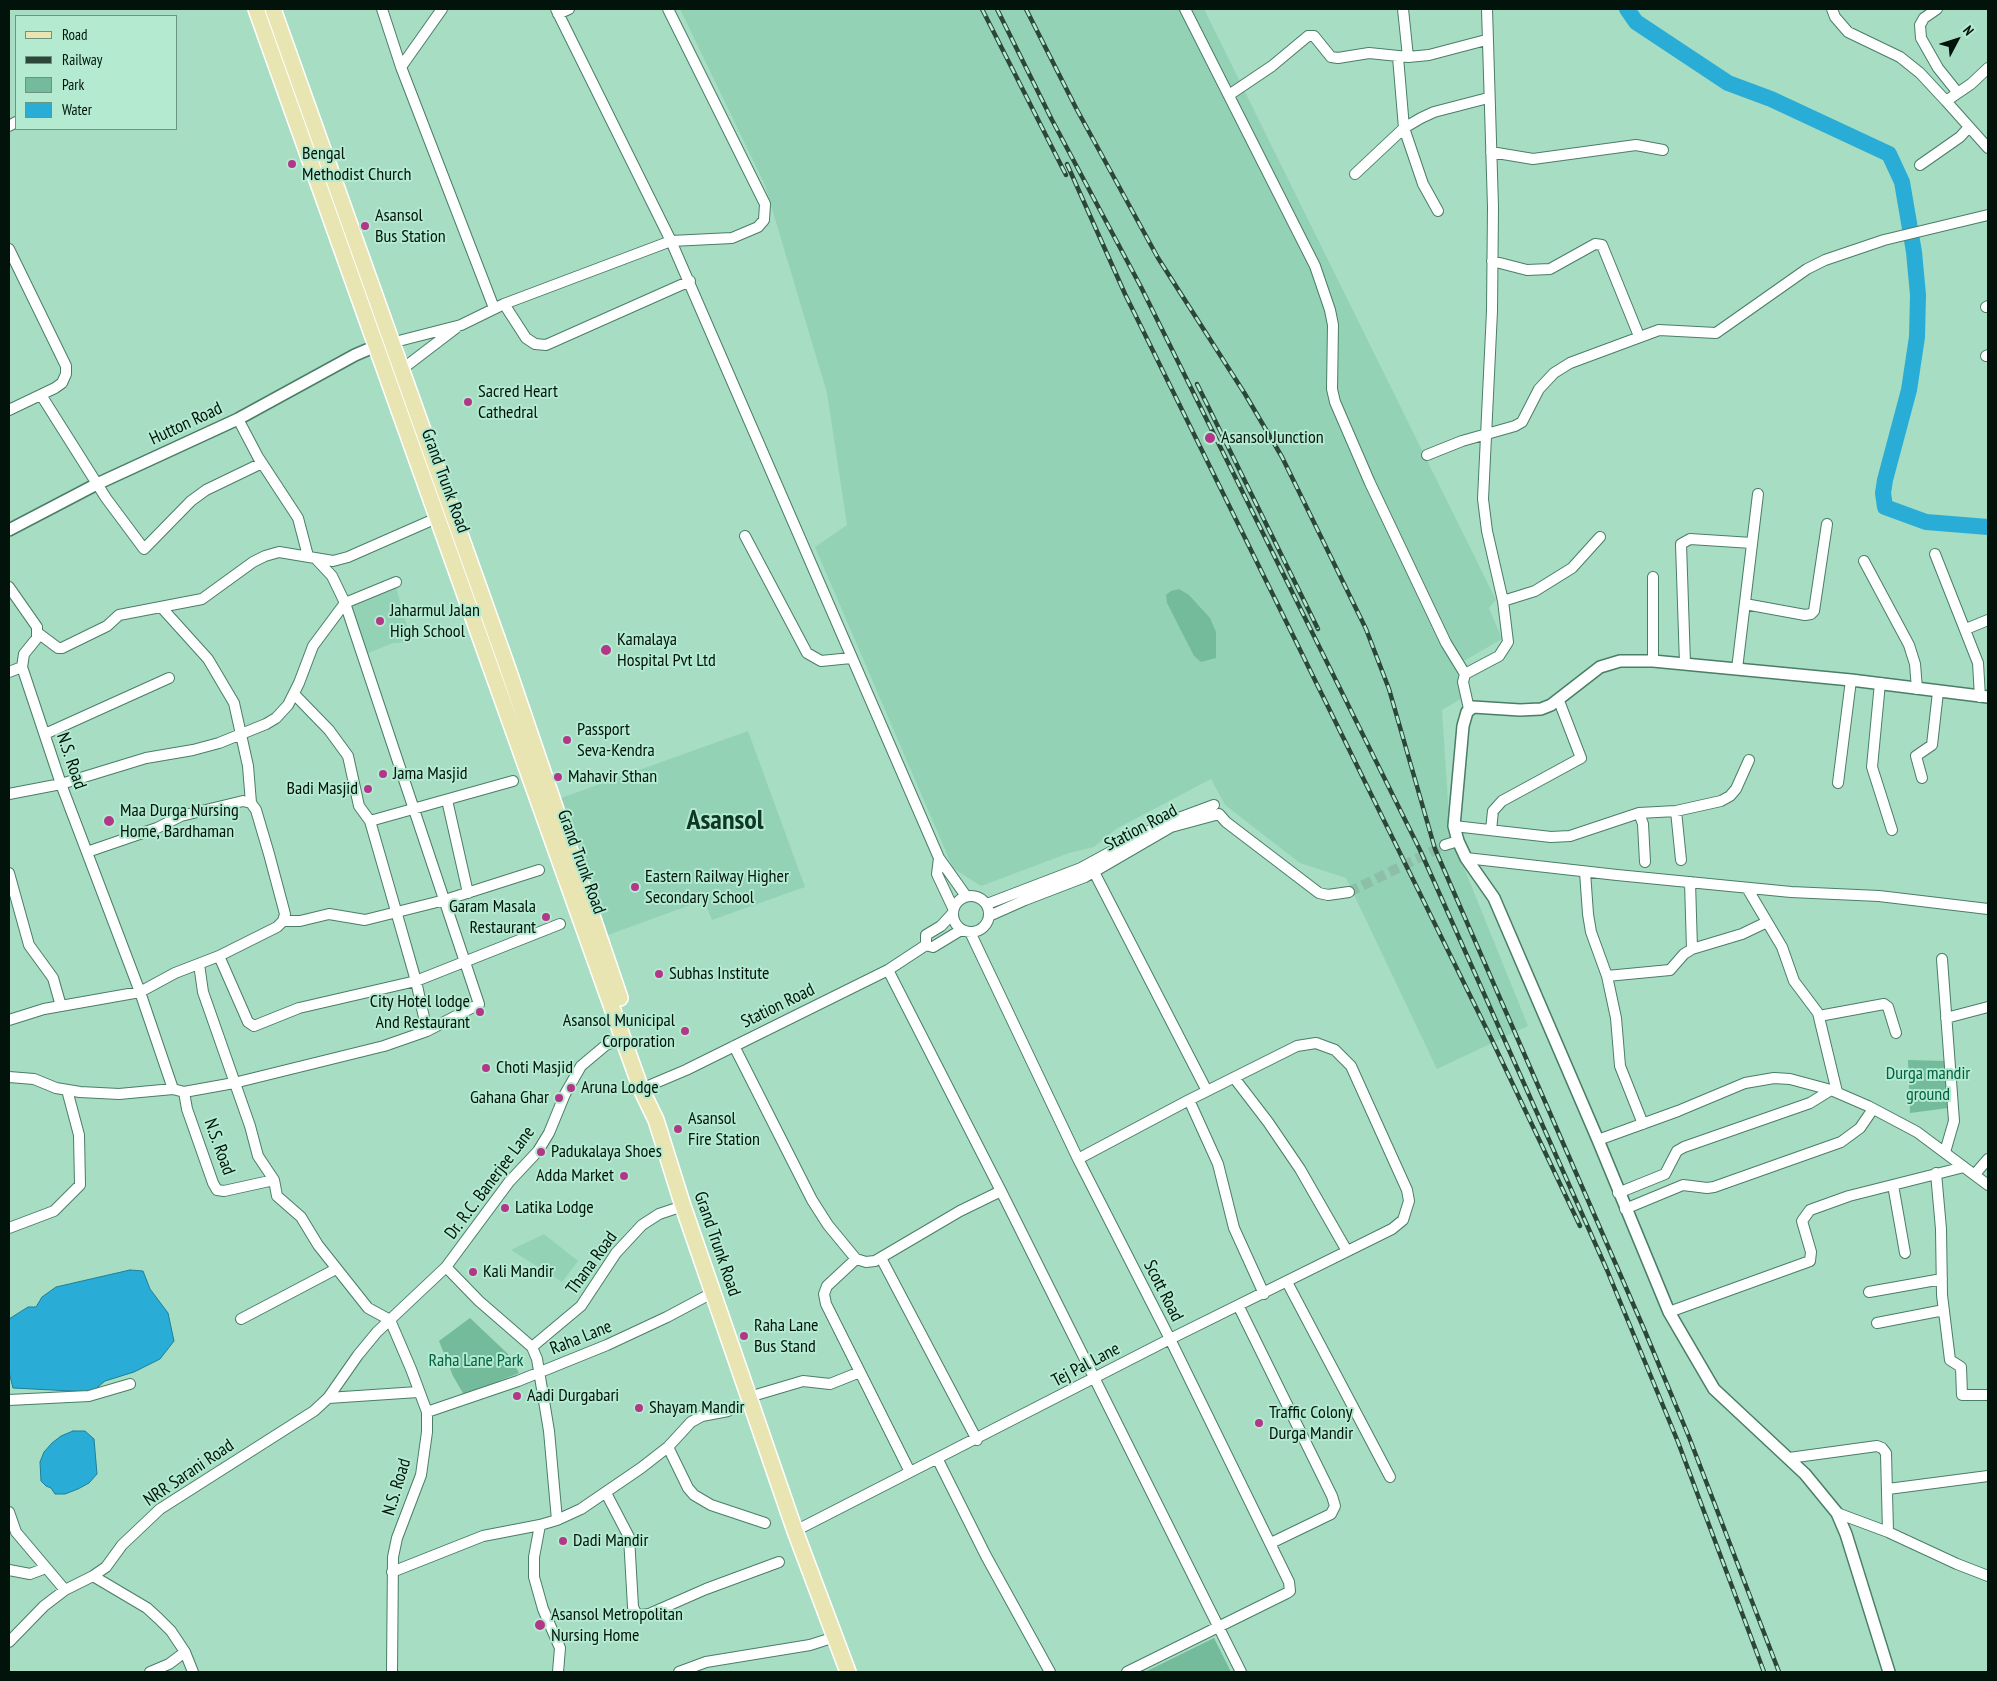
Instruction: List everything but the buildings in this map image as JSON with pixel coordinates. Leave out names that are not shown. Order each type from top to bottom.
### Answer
[{"type":"main road","name":"Grand Trunk Road","points":[[256,9],[384,345],[439,517],[624,1038],[645,1088],[683,1206],[795,1531],[848,1672]]},
{"type":"main road","points":[[273,9],[384,345],[401,370],[506,666],[645,1088]]},
{"type":"street","points":[[382,9],[401,67],[494,308]]},
{"type":"street","points":[[401,67],[442,9]]},
{"type":"street","points":[[569,9],[557,11],[690,281],[851,658],[939,858],[966,896]]},
{"type":"street","points":[[401,370],[461,325],[494,308],[671,241],[741,236],[758,227],[764,220],[765,204],[668,9]]},
{"type":"street","points":[[1185,9],[1315,266],[1327,297],[1332,325],[1332,389],[1335,402],[1370,483],[1446,643],[1465,674],[1463,682],[1469,709],[1463,726],[1454,826],[1458,841],[1466,858],[1494,898],[1598,1140],[1618,1193],[1669,1312],[1714,1389],[1789,1458],[1837,1512],[1846,1534],[1888,1672]]},
{"type":"street","points":[[1403,9],[1404,128],[1423,184],[1438,211]]},
{"type":"street","points":[[1465,674],[1499,656],[1505,650],[1508,642],[1503,601],[1487,531],[1483,498],[1492,261],[1492,152],[1488,98],[1487,9]]},
{"type":"street","points":[[1832,9],[1848,32],[1900,56],[1920,73],[1988,148]]},
{"type":"street","points":[[1937,9],[1924,18],[1920,25],[1921,38],[1938,68],[1958,93]]},
{"type":"street","points":[[1229,95],[1272,66],[1308,36],[1314,36],[1331,57],[1338,58],[1369,53],[1403,57],[1439,53],[1486,40]]},
{"type":"street","points":[[1946,100],[1958,93],[1988,68]]},
{"type":"street","points":[[1355,174],[1404,128],[1434,112],[1488,98]]},
{"type":"street","points":[[1920,165],[1960,137],[1969,128]]},
{"type":"street","points":[[1492,152],[1533,159],[1636,145],[1663,150]]},
{"type":"street","points":[[1428,455],[1462,441],[1486,436],[1522,422],[1539,389],[1561,368],[1639,336],[1659,330],[1716,333],[1816,264],[1884,240],[1988,216]]},
{"type":"street","points":[[1492,261],[1527,270],[1550,269],[1595,244],[1602,245],[1639,336]]},
{"type":"street","points":[[9,249],[66,366],[66,374],[62,383],[9,410]]},
{"type":"street","points":[[504,304],[526,338],[535,344],[546,345],[690,281]]},
{"type":"street","points":[[384,345],[461,325]]},
{"type":"street","name":"Hutton Road","points":[[9,530],[97,484],[238,419],[356,355],[384,345]]},
{"type":"street","points":[[41,395],[120,519],[144,549],[191,501],[206,490],[262,463]]},
{"type":"street","points":[[9,1076],[34,1079],[67,1090],[119,1094],[173,1089],[184,1092],[234,1083],[384,1046],[427,1031],[479,1004],[344,603],[332,576],[313,558],[298,518],[262,463],[238,419]]},
{"type":"street","points":[[1737,669],[1758,494]]},
{"type":"street","points":[[9,587],[34,621],[38,633],[58,648],[62,648],[106,626],[120,615],[136,610],[162,608],[202,599],[253,562],[265,556],[279,552],[333,561],[348,557],[439,517]]},
{"type":"street","points":[[1744,604],[1805,616],[1811,614],[1814,611],[1826,524]]},
{"type":"street","points":[[745,536],[807,654],[821,661],[851,658]]},
{"type":"street","points":[[1503,601],[1535,591],[1572,568],[1600,537]]},
{"type":"street","points":[[1684,664],[1681,544],[1690,539],[1752,543]]},
{"type":"street","points":[[1469,709],[1479,707],[1520,710],[1542,708],[1559,701],[1605,665],[1620,662],[1653,661],[1880,683],[1984,697],[1980,669],[1966,628],[1935,554]]},
{"type":"street","points":[[1864,561],[1908,645],[1915,664],[1917,689]]},
{"type":"street","points":[[1653,577],[1653,661]]},
{"type":"street","points":[[9,794],[61,784],[137,760],[193,750],[240,735],[276,718],[294,694],[312,646],[344,603],[396,582]]},
{"type":"street","points":[[9,1020],[44,1009],[140,992],[175,973],[219,956],[277,927],[283,921],[285,914],[276,879],[256,810],[251,803],[248,766],[234,703],[208,659],[162,608]]},
{"type":"street","points":[[1966,628],[1988,620]]},
{"type":"street","points":[[9,672],[22,667],[24,654],[38,633]]},
{"type":"street","name":"N.S. Road","points":[[22,667],[61,784],[140,992],[173,1089]]},
{"type":"street","points":[[45,734],[169,678]]},
{"type":"street","points":[[1838,783],[1851,680]]},
{"type":"street","points":[[1880,683],[1872,767],[1892,830]]},
{"type":"street","points":[[1922,778],[1916,756],[1932,745],[1938,692]]},
{"type":"street","points":[[294,694],[341,744],[351,767],[358,806],[370,821],[416,981],[427,1031]]},
{"type":"street","points":[[1491,830],[1493,812],[1502,801],[1581,758],[1559,701]]},
{"type":"street","points":[[1454,826],[1561,838],[1638,813],[1676,811],[1722,801],[1736,789],[1749,760]]},
{"type":"street","points":[[370,821],[512,781]]},
{"type":"street","points":[[448,800],[468,893]]},
{"type":"street","points":[[87,852],[157,828],[181,816],[243,801],[251,803]]},
{"type":"street","points":[[1217,809],[1226,822],[1319,893],[1328,895],[1349,892]]},
{"type":"street","name":"Station Road","points":[[989,916],[1025,900],[1072,883],[1171,827],[1217,809]]},
{"type":"street","name":"Station Road","points":[[987,904],[1081,868],[1160,825],[1217,809]]},
{"type":"street","points":[[1676,811],[1682,860]]},
{"type":"street","points":[[1638,813],[1643,824],[1644,862]]},
{"type":"street","points":[[1445,845],[1458,841]]},
{"type":"street","points":[[939,858],[937,874],[953,911]]},
{"type":"street","points":[[1466,858],[1747,888],[1879,896],[1988,909]]},
{"type":"street","points":[[283,921],[300,921],[329,914],[365,920],[444,900],[539,870]]},
{"type":"street","points":[[1094,872],[1207,1091]]},
{"type":"street","points":[[1585,872],[1589,923],[1607,976],[1616,1018],[1620,1066],[1643,1124]]},
{"type":"street","points":[[9,873],[29,945],[54,978],[61,1006]]},
{"type":"street","points":[[1690,882],[1692,949]]},
{"type":"street","points":[[1747,888],[1782,947],[1794,981],[1819,1016],[1834,1091]]},
{"type":"street","points":[[966,896],[978,897],[987,904],[989,916],[984,927],[966,931],[953,920],[953,911],[956,903],[966,896]]},
{"type":"street","name":"Station Road","points":[[926,945],[926,935],[941,926],[953,911]]},
{"type":"street","points":[[1607,976],[1670,970],[1684,954],[1692,949],[1742,934],[1768,922]]},
{"type":"street","points":[[219,956],[248,1022],[254,1026],[299,1008],[416,981],[560,924]]},
{"type":"street","name":"Station Road","points":[[926,945],[933,948],[966,931]]},
{"type":"street","name":"Scott Road","points":[[966,931],[1289,1582],[1290,1591],[1218,1629]]},
{"type":"street","name":"Station Road","points":[[645,1088],[888,970],[926,945]]},
{"type":"street","points":[[1942,959],[1954,1121],[1945,1152]]},
{"type":"street","points":[[200,964],[203,992],[258,1156],[274,1180],[277,1196],[301,1216],[318,1245],[368,1308],[390,1320]]},
{"type":"street","points":[[888,970],[1001,1191],[1241,1672]]},
{"type":"street","points":[[1819,1016],[1884,1004],[1888,1007],[1896,1033]]},
{"type":"street","points":[[1946,1018],[1988,1006]]},
{"type":"street","name":"Dr. R.C. Banerjee Lane","points":[[390,1320],[446,1268],[498,1196],[544,1142],[578,1070],[590,1057],[606,1045],[624,1038]]},
{"type":"street","name":"Tej Pal Lane","points":[[795,1531],[910,1472],[938,1460],[1170,1339],[1239,1307],[1392,1229],[1403,1220],[1407,1213],[1409,1201],[1407,1190],[1351,1066],[1344,1058],[1326,1046],[1307,1044],[1297,1046],[1234,1079]]},
{"type":"street","points":[[734,1046],[812,1200],[828,1225],[856,1259],[866,1262],[881,1258],[960,1211],[1001,1191]]},
{"type":"street","points":[[1078,1159],[1189,1100],[1234,1079],[1268,1122],[1300,1169],[1347,1251]]},
{"type":"street","points":[[1598,1140],[1729,1089],[1758,1080],[1790,1080],[1834,1091],[1873,1109],[1916,1132],[1988,1185]]},
{"type":"street","points":[[9,1228],[54,1211],[80,1185],[79,1135],[67,1090]]},
{"type":"street","points":[[1618,1193],[1665,1174],[1677,1152],[1684,1147],[1810,1103],[1834,1091]]},
{"type":"street","name":"N.S. Road","points":[[184,1092],[207,1169],[217,1190],[224,1191],[274,1180]]},
{"type":"street","points":[[1189,1100],[1218,1164],[1234,1228],[1264,1294]]},
{"type":"street","points":[[1625,1209],[1683,1185],[1714,1187],[1768,1166],[1841,1142],[1860,1128],[1873,1109]]},
{"type":"street","points":[[1975,1174],[1988,1158]]},
{"type":"street","points":[[1669,1312],[1810,1261],[1811,1252],[1802,1221],[1806,1213],[1848,1196],[1964,1167]]},
{"type":"street","points":[[1936,1174],[1944,1310],[1950,1360],[1959,1365],[1962,1370],[1961,1393],[1964,1395],[1988,1395]]},
{"type":"street","points":[[1893,1185],[1906,1253]]},
{"type":"street","name":"Thana Road","points":[[532,1347],[581,1306],[616,1253],[642,1225],[659,1214],[683,1206]]},
{"type":"street","points":[[881,1258],[977,1440]]},
{"type":"street","points":[[856,1259],[827,1286],[824,1294],[826,1304],[910,1472]]},
{"type":"street","points":[[446,1268],[479,1301],[532,1347],[540,1372],[549,1431],[557,1520]]},
{"type":"street","points":[[241,1319],[336,1269]]},
{"type":"street","points":[[1869,1292],[1942,1279]]},
{"type":"street","points":[[1287,1282],[1390,1478]]},
{"type":"street","name":"Raha Lane","points":[[426,1412],[503,1387],[622,1338],[714,1292]]},
{"type":"street","points":[[1239,1307],[1334,1501],[1334,1510],[1331,1514],[1271,1543]]},
{"type":"street","points":[[1877,1323],[1944,1310]]},
{"type":"street","name":"N.S. Road","points":[[390,1320],[411,1369],[426,1412],[427,1432],[421,1475],[398,1538],[392,1572],[392,1672]]},
{"type":"street","name":"NRR Sarani Road","points":[[9,1642],[44,1606],[65,1590],[106,1567],[127,1540],[160,1509],[314,1411],[328,1398],[358,1355],[390,1320]]},
{"type":"street","points":[[749,1397],[803,1381],[830,1384],[860,1372]]},
{"type":"street","points":[[9,1400],[47,1400],[89,1396],[130,1384]]},
{"type":"street","points":[[328,1398],[418,1392]]},
{"type":"street","points":[[392,1572],[483,1536],[540,1525],[557,1520],[581,1509],[668,1447],[691,1422],[702,1416],[728,1411]]},
{"type":"street","points":[[1789,1458],[1877,1446],[1886,1453],[1888,1532]]},
{"type":"street","points":[[668,1447],[688,1488],[694,1496],[712,1505],[765,1523]]},
{"type":"street","points":[[938,1460],[986,1556],[1050,1672]]},
{"type":"street","points":[[1888,1488],[1988,1476]]},
{"type":"street","points":[[606,1493],[629,1537],[633,1607],[636,1613],[642,1615],[649,1614],[706,1589],[779,1562]]},
{"type":"street","points":[[9,1512],[16,1532],[65,1590]]},
{"type":"street","points":[[1837,1512],[1988,1576]]},
{"type":"street","points":[[540,1525],[534,1556],[534,1577],[544,1609],[560,1648],[558,1672]]},
{"type":"street","points":[[9,1570],[30,1574],[46,1568]]},
{"type":"street","points":[[93,1576],[147,1608],[171,1631],[185,1652],[193,1672]]},
{"type":"street","points":[[1127,1672],[1218,1629]]},
{"type":"street","points":[[679,1672],[706,1662],[810,1646],[835,1636]]},
{"type":"street","points":[[150,1672],[169,1664],[185,1652]]},
{"type":"shaded area","points":[[680,9],[1204,9],[1496,600],[1489,608],[1502,639],[1455,666],[1464,697],[1442,710],[1450,833],[1528,1026],[1437,1069],[1346,878],[1300,863],[1225,805],[1211,779],[1116,829],[1094,847],[1069,853],[981,886],[953,868],[815,547],[847,525],[827,393],[765,185]]},
{"type":"shaded area","name":"Jaharmul Jalan High School","points":[[396,587],[410,637],[407,642],[393,643],[366,654],[348,606]]},
{"type":"shaded area","points":[[748,731],[805,887],[712,920],[704,900],[608,935],[558,799]]},
{"type":"shaded area","points":[[544,1234],[578,1261],[562,1282],[511,1250]]},
{"type":"green space","points":[[1179,589],[1189,595],[1210,618],[1216,632],[1216,658],[1201,662],[1194,656],[1167,603],[1166,595],[1171,591]]},
{"type":"green space","name":"Durga mandir ground","points":[[1908,1060],[1946,1061],[1948,1108],[1910,1113]]},
{"type":"green space","name":"Raha Lane Park","points":[[470,1318],[508,1354],[519,1373],[464,1395],[453,1376],[439,1341]]},
{"type":"green space","points":[[1214,1638],[1231,1672],[1145,1672]]},
{"type":"water","points":[[130,1270],[143,1271],[150,1289],[168,1313],[174,1341],[160,1359],[134,1372],[105,1381],[92,1392],[13,1388],[9,1372],[9,1319],[28,1307],[36,1307],[42,1297],[56,1287]]},
{"type":"water","points":[[73,1431],[85,1431],[94,1439],[97,1474],[89,1483],[78,1489],[65,1494],[55,1494],[51,1488],[41,1481],[40,1462],[44,1452],[52,1443],[61,1436]]},
{"type":"waterway","points":[[1627,9],[1636,22],[1728,83],[1771,99],[1889,154],[1902,182],[1914,252],[1918,295],[1917,337],[1909,390],[1885,480],[1883,493],[1885,507],[1926,522],[1988,527]]},
{"type":"tunnel","points":[[1349,892],[1445,845]]},
{"type":"railway","points":[[982,9],[1066,175]]},
{"type":"railway","points":[[997,9],[1052,120],[1141,287],[1420,850],[1607,1270],[1678,1442],[1764,1672]]},
{"type":"railway","points":[[1026,9],[1076,108],[1158,258],[1245,394],[1282,457],[1366,629],[1389,689],[1435,849],[1644,1329],[1689,1437],[1779,1672]]},
{"type":"railway","points":[[1067,164],[1125,294],[1490,1036],[1580,1226]]},
{"type":"railway","points":[[1197,384],[1318,629]]},
{"type":"place","name":"Bengal Methodist Church","points":[[292,164]]},
{"type":"place","name":"Asansol Bus Station","points":[[365,226]]},
{"type":"place","name":"Sacred Heart Cathedral","points":[[468,402]]},
{"type":"place","name":"Asansol Junction","points":[[1210,438]]},
{"type":"place","name":"Jaharmul Jalan High School","points":[[380,621]]},
{"type":"place","name":"Kamalaya Hospital Pvt Ltd","points":[[606,650]]},
{"type":"place","name":"Passport Seva-Kendra","points":[[567,740]]},
{"type":"place","name":"Jama Masjid","points":[[383,774]]},
{"type":"place","name":"Mahavir Sthan","points":[[558,777]]},
{"type":"place","name":"Badi Masjid","points":[[368,789]]},
{"type":"place","name":"Maa Durga Nursing Home, Bardhaman","points":[[109,821]]},
{"type":"place","name":"Eastern Railway Higher Secondary School","points":[[635,887]]},
{"type":"place","name":"Garam Masala Restaurant","points":[[546,917]]},
{"type":"place","name":"Subhas Institute","points":[[659,974]]},
{"type":"place","name":"City Hotel lodge And Restaurant","points":[[480,1012]]},
{"type":"place","name":"Asansol Municipal Corporation","points":[[685,1031]]},
{"type":"place","name":"Choti Masjid","points":[[486,1068]]},
{"type":"place","name":"Aruna Lodge","points":[[571,1088]]},
{"type":"place","name":"Gahana Ghar","points":[[559,1098]]},
{"type":"place","name":"Asansol Fire Station","points":[[678,1129]]},
{"type":"place","name":"Padukalaya Shoes","points":[[541,1152]]},
{"type":"place","name":"Adda Market","points":[[624,1176]]},
{"type":"place","name":"Latika Lodge","points":[[505,1208]]},
{"type":"place","name":"Kali Mandir","points":[[473,1272]]},
{"type":"place","name":"Raha Lane Bus Stand","points":[[744,1336]]},
{"type":"place","name":"Aadi Durgabari","points":[[517,1396]]},
{"type":"place","name":"Shayam Mandir","points":[[639,1408]]},
{"type":"place","name":"Traffic Colony Durga Mandir","points":[[1259,1423]]},
{"type":"place","name":"Dadi Mandir","points":[[563,1541]]},
{"type":"place","name":"Asansol Metropolitan Nursing Home","points":[[540,1625]]},
{"type":"district","name":"Asansol","points":[[725,821]]}]
